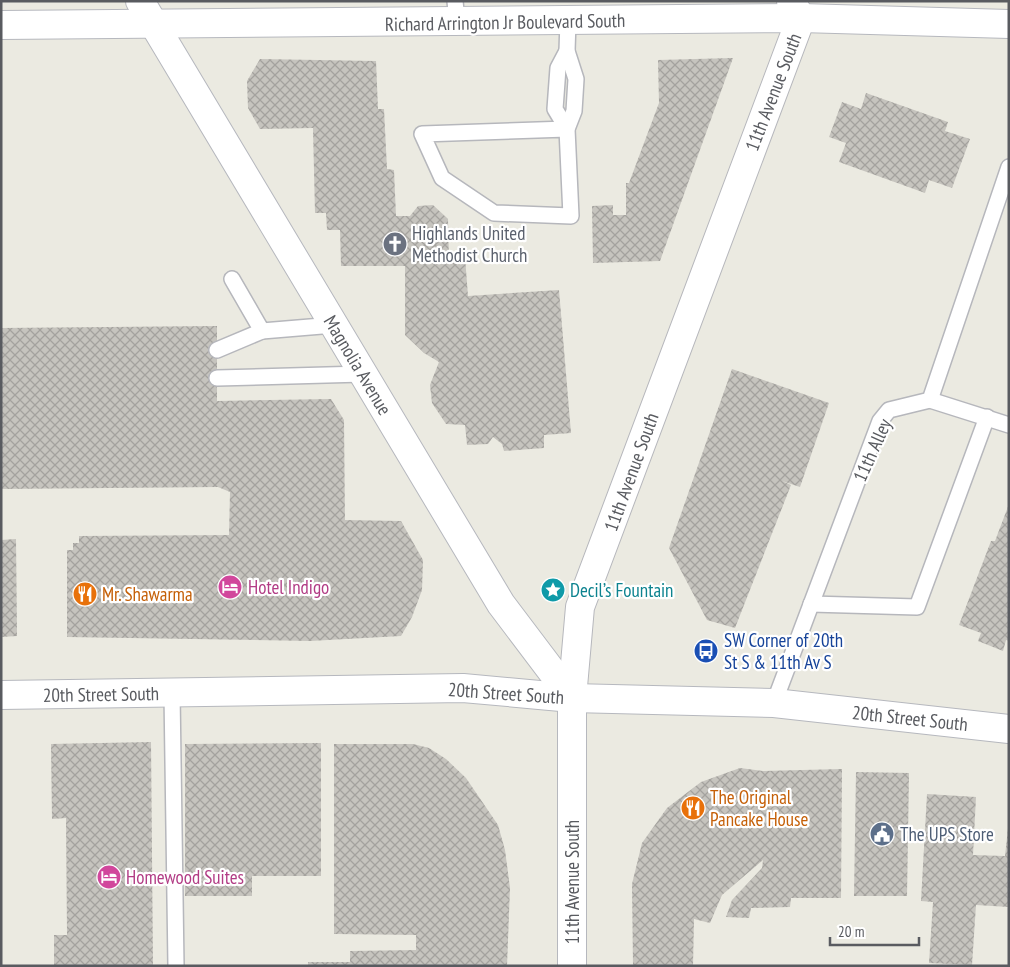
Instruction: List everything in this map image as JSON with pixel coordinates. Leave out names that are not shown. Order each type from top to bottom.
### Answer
[{"type":"street","name":"Magnolia Avenue","points":[[140,1],[501,604],[572,698]]},
{"type":"street","name":"Richard Arrington Jr Boulevard South","points":[[1,25],[154,25],[456,12],[568,21],[802,7],[1009,24]]},
{"type":"street","name":"11th Avenue South","points":[[572,966],[572,698],[580,607],[802,7]]},
{"type":"street","name":"20th Street South","points":[[1,695],[463,688],[572,698],[774,703],[1009,729]]},
{"type":"lane","points":[[567,130],[422,134],[442,178],[494,213],[571,216],[567,130],[574,111],[576,79],[567,51],[568,21]]},
{"type":"lane","points":[[1009,167],[930,400],[1009,425]]},
{"type":"lane","points":[[232,279],[262,331]]},
{"type":"lane","points":[[217,350],[262,331],[334,325]]},
{"type":"lane","points":[[217,378],[364,374]]},
{"type":"lane","name":"11th Alley","points":[[774,703],[880,421],[889,410],[930,400]]},
{"type":"lane","points":[[811,604],[917,608],[987,417]]},
{"type":"lane","points":[[172,693],[176,966]]},
{"type":"building","points":[[733,58],[660,261],[593,263],[592,206],[613,205],[613,215],[626,215],[626,183],[629,183],[659,103],[658,60]]},
{"type":"building","name":"Highlands United Methodist Church","points":[[260,59],[376,61],[378,109],[384,109],[387,169],[394,170],[396,216],[410,216],[418,206],[433,205],[448,219],[449,260],[465,257],[468,296],[559,290],[571,433],[544,435],[544,448],[504,451],[502,444],[493,437],[488,444],[467,445],[465,425],[446,424],[432,403],[430,385],[439,362],[424,353],[405,335],[405,266],[341,266],[340,230],[327,230],[326,213],[315,213],[313,128],[260,129],[248,108],[247,81]]},
{"type":"building","points":[[866,93],[948,122],[945,131],[970,139],[952,188],[929,180],[925,193],[839,162],[846,143],[829,137],[842,102],[861,109]]},
{"type":"building","points":[[217,326],[217,401],[331,399],[344,420],[345,520],[401,521],[423,560],[422,590],[412,617],[401,636],[310,641],[67,637],[67,550],[73,550],[73,543],[79,543],[79,536],[229,535],[230,492],[218,487],[1,489],[1,328]]},
{"type":"building","points":[[732,369],[829,403],[800,487],[782,481],[791,485],[735,628],[707,620],[669,548]]},
{"type":"building","points":[[1009,504],[1009,641],[1006,640],[1003,651],[978,641],[981,633],[959,625],[991,541],[995,541]]},
{"type":"building","points":[[16,539],[17,636],[1,637],[1,540]]},
{"type":"building","name":"Homewood Suites","points":[[151,742],[153,966],[54,966],[54,935],[67,935],[66,818],[52,819],[51,744]]},
{"type":"building","points":[[321,743],[321,876],[252,876],[252,896],[185,896],[185,744]]},
{"type":"building","points":[[334,744],[413,744],[429,748],[446,759],[466,778],[498,825],[505,850],[510,888],[507,966],[308,966],[308,962],[350,962],[350,951],[416,950],[416,935],[334,934]]},
{"type":"building","points":[[740,768],[763,771],[842,769],[841,898],[791,898],[790,907],[751,908],[749,918],[726,917],[732,900],[762,868],[763,860],[722,895],[710,923],[694,919],[693,966],[633,966],[632,884],[642,843],[667,808],[701,782]]},
{"type":"building","name":"The UPS Store","points":[[856,772],[909,773],[907,896],[854,896]]},
{"type":"building","points":[[927,794],[976,797],[973,855],[1005,856],[1009,819],[1009,907],[976,905],[972,965],[929,963],[933,902],[921,901]]},
{"type":"place","name":"Highlands United Methodist Church","points":[[395,244]]},
{"type":"place","name":"Hotel Indigo","points":[[230,587]]},
{"type":"place","name":"Decil’s Fountain","points":[[553,590]]},
{"type":"place","name":"Mr. Shawarma","points":[[85,594]]},
{"type":"place","name":"SW Corner of 20th St S & 11th Av S","points":[[706,651]]},
{"type":"place","name":"The Original Pancake House","points":[[693,808]]},
{"type":"place","name":"The UPS Store","points":[[882,834]]},
{"type":"place","name":"Homewood Suites","points":[[109,877]]}]
